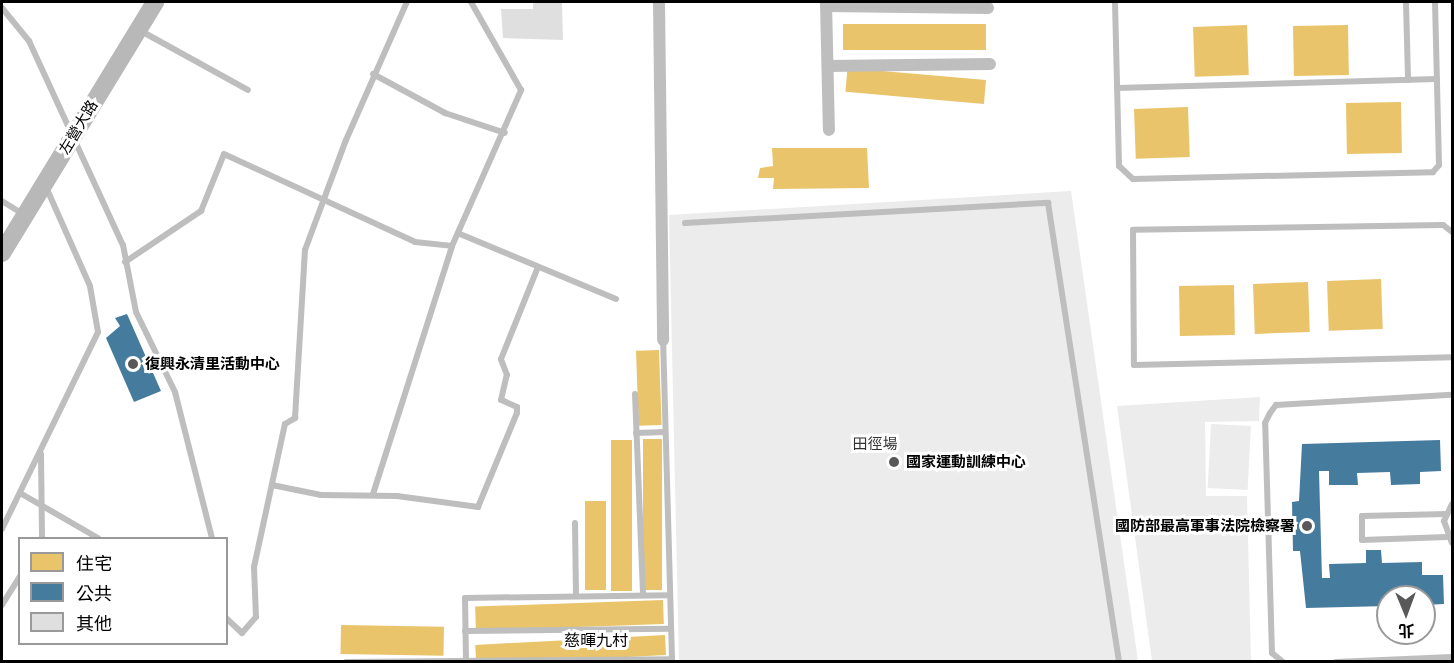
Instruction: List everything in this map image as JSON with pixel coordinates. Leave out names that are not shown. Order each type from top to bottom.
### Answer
[{"type":"street","name":"左營大路","points":[[2,253],[155,2]]},
{"type":"street","points":[[659,2],[663,340]]},
{"type":"street","points":[[829,130],[826,4],[988,8]]},
{"type":"street","points":[[828,66],[990,64]]},
{"type":"lane","points":[[228,620],[242,633],[253,625],[254,567],[285,424],[295,418],[305,250],[322,200],[373,74],[407,2]]},
{"type":"lane","points":[[374,494],[452,246],[460,234],[505,133],[521,85],[471,2]]},
{"type":"lane","points":[[1115,2],[1119,166],[1127,178],[1427,173],[1439,165],[1436,2]]},
{"type":"lane","points":[[1406,2],[1408,80]]},
{"type":"lane","points":[[2,8],[29,41],[123,244],[136,312],[175,392],[212,537]]},
{"type":"lane","points":[[138,29],[248,90]]},
{"type":"lane","points":[[373,74],[445,112],[505,133]]},
{"type":"lane","points":[[1117,88],[1437,79]]},
{"type":"lane","points":[[125,262],[201,211],[224,154],[416,242],[452,246]]},
{"type":"lane","points":[[2,529],[98,332],[90,286],[44,184]]},
{"type":"lane","points":[[2,201],[25,215]]},
{"type":"lane","points":[[685,223],[1048,203],[1119,662]]},
{"type":"lane","points":[[1452,233],[1443,225],[1134,230],[1134,364],[1452,357]]},
{"type":"lane","points":[[460,234],[616,299]]},
{"type":"lane","points":[[272,485],[321,495],[374,494],[477,507],[517,413],[517,407],[501,400],[507,375],[501,359],[538,267]]},
{"type":"lane","points":[[346,662],[672,659],[663,340]]},
{"type":"lane","points":[[635,394],[643,595]]},
{"type":"lane","points":[[1283,662],[1272,653],[1269,412],[1276,405],[1452,395]]},
{"type":"lane","points":[[636,433],[665,432]]},
{"type":"lane","points":[[41,453],[42,537]]},
{"type":"lane","points":[[20,493],[96,537]]},
{"type":"lane","points":[[1446,513],[1362,516],[1362,540],[1450,540],[1446,513],[1452,504]]},
{"type":"lane","points":[[574,523],[576,596]]},
{"type":"lane","points":[[2,605],[18,579]]},
{"type":"lane","points":[[466,661],[465,598],[670,595]]},
{"type":"lane","points":[[465,631],[671,629]]},
{"type":"lane","points":[[1336,662],[1452,657]]},
{"type":"green space","name":"國家運動訓練中心","points":[[1071,191],[1138,661],[679,661],[669,215]]},
{"type":"green space","points":[[1260,397],[1259,421],[1205,422],[1206,496],[1247,496],[1251,661],[1152,661],[1117,406]]},
{"type":"green space","points":[[1211,424],[1251,426],[1248,490],[1208,488]]},
{"type":"building: 住宅","points":[[843,24],[986,24],[986,50],[843,50]]},
{"type":"building: 住宅","points":[[1247,25],[1249,75],[1195,77],[1193,27]]},
{"type":"building: 住宅","points":[[1348,25],[1349,75],[1294,76],[1293,26]]},
{"type":"building: 住宅","points":[[848,68],[986,80],[984,104],[845,92]]},
{"type":"building: 住宅","points":[[1401,102],[1402,153],[1347,154],[1346,103]]},
{"type":"building: 住宅","points":[[1188,107],[1190,157],[1136,159],[1134,109]]},
{"type":"building: 住宅","points":[[772,148],[867,148],[869,188],[773,189],[774,178],[758,178],[760,168],[773,166]]},
{"type":"building: 住宅","points":[[1381,279],[1383,329],[1329,331],[1327,281]]},
{"type":"building: 住宅","points":[[1308,282],[1310,332],[1255,334],[1253,284]]},
{"type":"building: 住宅","points":[[1234,285],[1235,335],[1180,336],[1179,286]]},
{"type":"building: 住宅","points":[[659,350],[662,425],[639,426],[636,351]]},
{"type":"building: 住宅","points":[[643,439],[662,439],[662,590],[643,590]]},
{"type":"building: 住宅","points":[[611,440],[632,440],[632,591],[611,591]]},
{"type":"building: 住宅","points":[[585,501],[606,501],[606,590],[585,590]]},
{"type":"building: 住宅","points":[[663,600],[664,624],[476,631],[475,607]]},
{"type":"building: 住宅","points":[[341,625],[444,627],[443,656],[340,654]]},
{"type":"building: 住宅","points":[[665,635],[666,655],[532,662],[476,662],[475,645]]},
{"type":"building: 公共","name":"復興永清里活動中心","points":[[127,314],[161,391],[134,402],[106,338],[120,326],[115,318]]},
{"type":"building: 公共","name":"國防部最高軍事法院檢察署","points":[[1440,440],[1441,471],[1420,472],[1420,484],[1391,485],[1390,472],[1357,473],[1358,485],[1329,485],[1329,471],[1319,471],[1322,578],[1330,578],[1329,564],[1366,563],[1366,550],[1381,550],[1382,563],[1422,562],[1422,575],[1443,575],[1444,604],[1436,604],[1436,585],[1376,585],[1376,606],[1306,608],[1300,551],[1293,551],[1292,502],[1299,501],[1302,444]]},
{"type":"building: 其他","points":[[533,2],[562,2],[563,40],[503,38],[501,9],[533,9]]},
{"type":"place","name":"復興永清里活動中心","points":[[133,364]]},
{"type":"place","name":"國家運動訓練中心","points":[[894,462]]},
{"type":"place","name":"國防部最高軍事法院檢察署","points":[[1307,526]]},
{"type":"district","name":"慈暉九村","points":[[596,640]]},
{"type":"park label","name":"田徑場","points":[[875,444]]}]
